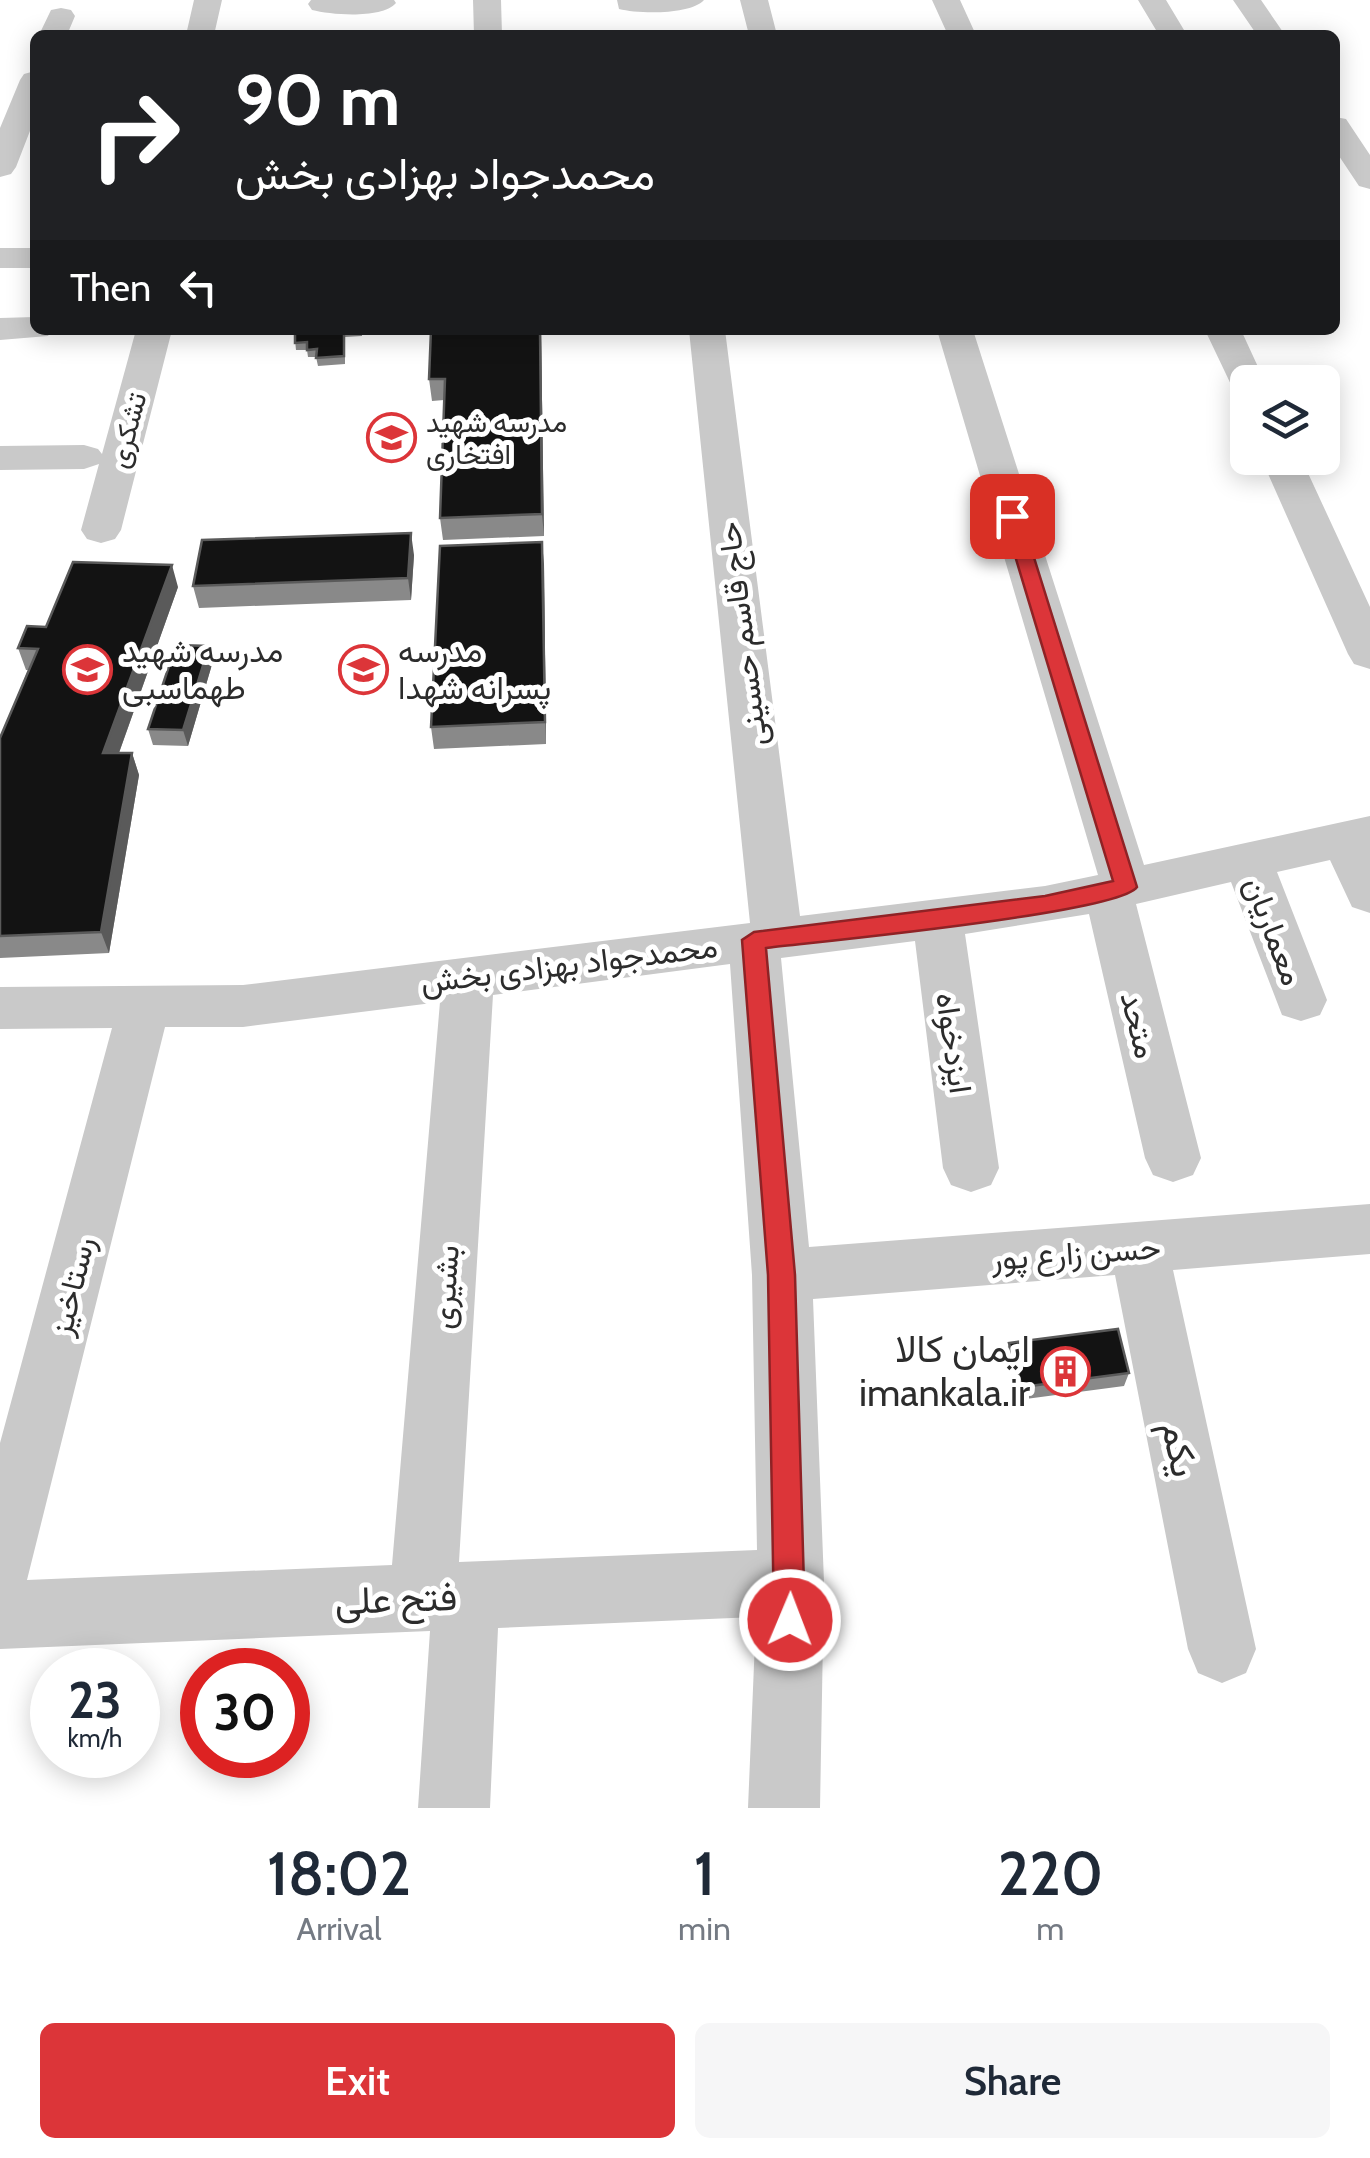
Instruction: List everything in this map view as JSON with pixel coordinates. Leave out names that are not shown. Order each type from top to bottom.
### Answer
[{"type":"street","points":[[201,30],[208,0]]},
{"type":"street","points":[[487,0],[488,30]]},
{"type":"street","points":[[634,30],[628,2],[690,0]]},
{"type":"street","points":[[754,0],[763,30]]},
{"type":"street","points":[[946,0],[960,30]]},
{"type":"street","points":[[1152,0],[1170,30]]},
{"type":"street","points":[[1246,0],[1267,30]]},
{"type":"street","points":[[319,30],[322,2],[382,3]]},
{"type":"street","points":[[0,168],[24,93]]},
{"type":"street","points":[[1340,134],[1358,162]]},
{"type":"street","points":[[0,176],[30,177]]},
{"type":"street","points":[[0,258],[30,258]]},
{"type":"street","points":[[0,329],[30,328]]},
{"type":"street","name":"تشکری","points":[[100,530],[153,335]]},
{"type":"street","name":"حاج قاسم حسینی","points":[[706,335],[766,939],[791,1582],[784,1808]]},
{"type":"street","name":"متحد","points":[[956,335],[1117,889],[1173,1158]]},
{"type":"street","points":[[1224,335],[1239,365]]},
{"type":"street","points":[[0,458],[84,457]]},
{"type":"street","points":[[1288,475],[1370,654]]},
{"type":"street","points":[[1358,836],[1370,894]]},
{"type":"street","name":"محمدجواد بهزادی بخش","points":[[0,1008],[243,1006],[1045,905],[1358,836]]},
{"type":"street","name":"معماریان","points":[[1248,861],[1300,1000]]},
{"type":"street","name":"ایزدخواه","points":[[938,918],[971,1168]]},
{"type":"street","name":"بشیری","points":[[454,1808],[444,1597],[468,978]]},
{"type":"street","name":"رستاخیز","points":[[0,1565],[144,1007]]},
{"type":"street","name":"حسن زارع پور","points":[[782,1275],[1370,1229]]},
{"type":"street","name":"یکم","points":[[1138,1249],[1222,1649]]},
{"type":"street","name":"فتح علی","points":[[0,1616],[791,1582]]},
{"type":"building","points":[[295,335],[344,335],[344,356],[316,358],[317,349],[307,350],[307,342],[295,343]]},
{"type":"building","points":[[431,335],[540,335],[542,514],[440,518],[445,379],[429,379]]},
{"type":"building","points":[[411,533],[408,578],[193,586],[202,540]]},
{"type":"building","points":[[542,542],[545,722],[431,727],[440,546]]},
{"type":"building","name":"مدرسه شهید طهماسبی","points":[[73,562],[172,565],[103,753],[132,753],[101,932],[0,936],[0,738],[38,649],[18,648],[27,626],[46,627]]},
{"type":"building","points":[[176,645],[209,646],[183,730],[148,729]]},
{"type":"building","name":"ایمان کالا imankala.ir","points":[[1118,1329],[1129,1373],[1022,1387],[1009,1343]]},
{"type":"place","name":"مدرسه شهید افتخاری","points":[[391,438]]},
{"type":"place","name":"مدرسه شهید طهماسبی","points":[[87,669]]},
{"type":"place","name":"مدرسه پسرانه شهدا","points":[[363,669]]},
{"type":"place","name":"ایمان کالا imankala.ir","points":[[1065,1371]]},
{"type":"route","points":[[790,1620],[782,1275],[754,940],[1045,905],[1126,887],[1012,516]]}]
